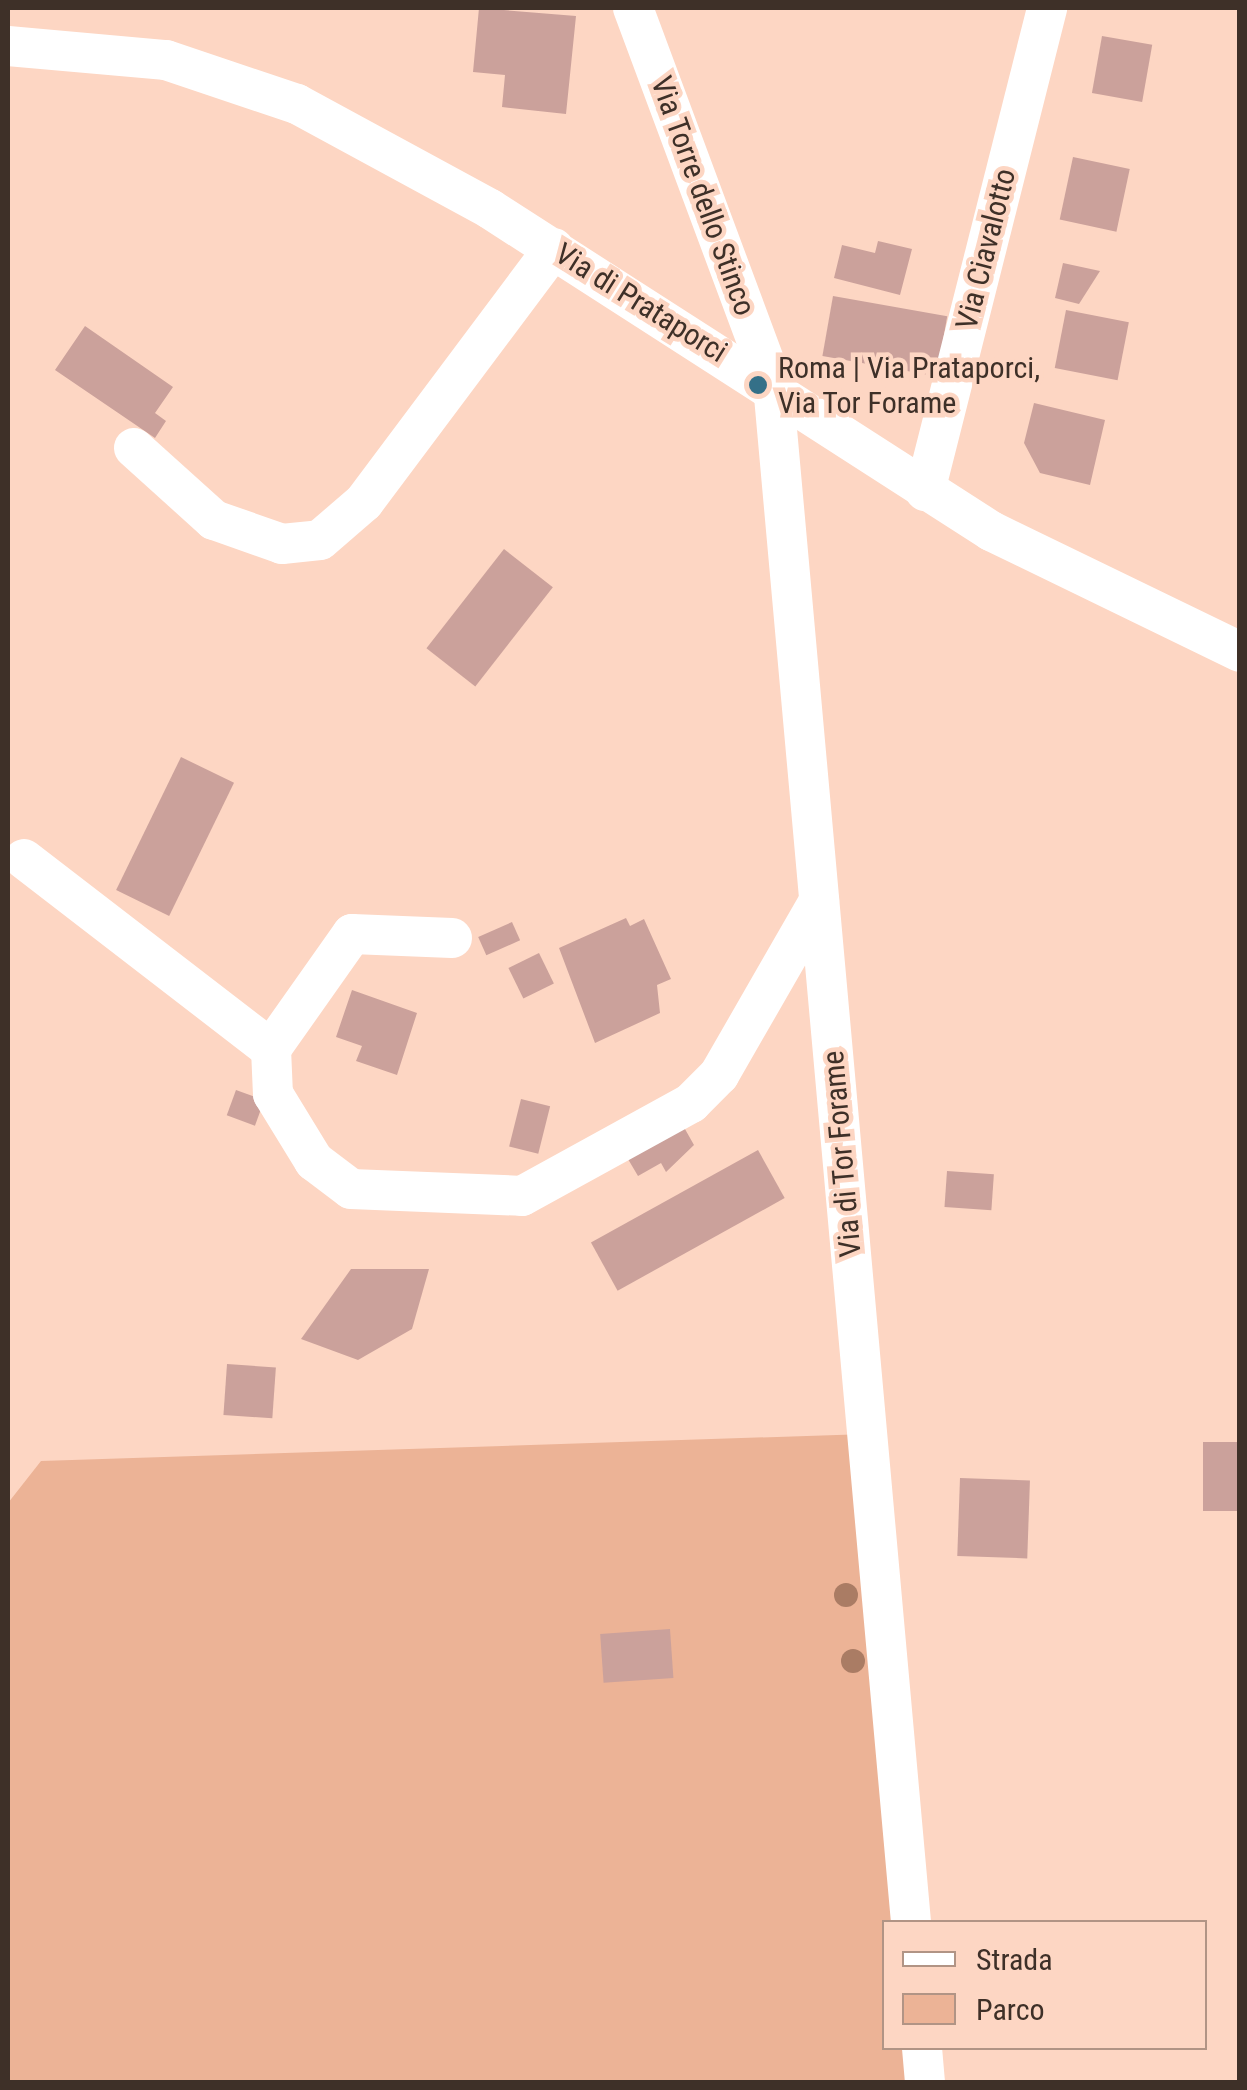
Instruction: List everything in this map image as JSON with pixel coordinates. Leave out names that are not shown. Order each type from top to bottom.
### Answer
[{"type":"street","name":"Via Torre dello Stinco","points":[[633,8],[773,385]]},
{"type":"street","name":"Via Ciavalotto","points":[[925,491],[1047,8]]},
{"type":"street","name":"Via di Prataporci","points":[[8,46],[136,55],[236,78],[554,248],[773,385],[925,491],[1059,570],[1240,652]]},
{"type":"street","points":[[134,448],[214,520],[282,544],[320,540],[364,502],[554,248]]},
{"type":"street","name":"Via di Tor Forame","points":[[773,385],[911,1920]]},
{"type":"street","points":[[24,859],[271,1050]]},
{"type":"street","points":[[452,938],[352,934],[271,1050],[273,1094],[337,1182],[372,1194],[532,1193],[706,1092],[819,901]]},
{"type":"street","points":[[922,2050],[926,2082]]},
{"type":"green space","points":[[867,1434],[911,1920],[882,1920],[882,2050],[922,2050],[925,2082],[8,2082],[8,1503],[41,1461]]},
{"type":"building","points":[[479,8],[576,16],[566,114],[502,107],[505,75],[473,72]]},
{"type":"building","points":[[1102,36],[1152,45],[1142,102],[1092,93]]},
{"type":"building","points":[[1073,157],[1130,169],[1116,232],[1060,220]]},
{"type":"building","points":[[878,241],[912,249],[900,295],[834,278],[842,245],[875,253]]},
{"type":"building","points":[[1063,263],[1100,271],[1079,304],[1055,298]]},
{"type":"building","points":[[833,296],[947,316],[937,376],[822,356]]},
{"type":"building","points":[[1066,310],[1129,322],[1118,380],[1055,368]]},
{"type":"building","points":[[85,326],[173,387],[155,413],[166,421],[155,438],[55,370]]},
{"type":"building","points":[[1034,403],[1105,420],[1090,485],[1040,473],[1024,443]]},
{"type":"building","points":[[504,549],[553,587],[475,686],[426,648]]},
{"type":"building","points":[[181,757],[234,783],[169,916],[116,890]]},
{"type":"building","points":[[626,918],[630,926],[644,919],[671,979],[657,985],[660,1013],[595,1043],[559,948]]},
{"type":"building","points":[[512,922],[520,940],[486,955],[478,937]]},
{"type":"building","points":[[539,953],[554,984],[523,998],[508,968]]},
{"type":"building","points":[[352,990],[417,1013],[397,1075],[356,1061],[362,1046],[336,1037]]},
{"type":"building","points":[[236,1090],[264,1100],[255,1126],[227,1115]]},
{"type":"building","points":[[521,1099],[550,1106],[538,1154],[509,1147]]},
{"type":"building","points":[[681,1122],[694,1145],[666,1172],[661,1163],[638,1176],[625,1154]]},
{"type":"building","points":[[758,1150],[785,1198],[618,1291],[591,1243]]},
{"type":"building","points":[[947,1171],[994,1174],[991,1210],[944,1207]]},
{"type":"building","points":[[351,1269],[429,1269],[412,1329],[358,1360],[301,1339]]},
{"type":"building","points":[[227,1364],[276,1367],[272,1418],[223,1415]]},
{"type":"building","points":[[1203,1442],[1240,1442],[1240,1511],[1203,1511]]},
{"type":"building","points":[[960,1478],[1030,1480],[1027,1558],[957,1556]]},
{"type":"building","points":[[670,1629],[673,1678],[604,1683],[600,1634]]},
{"type":"place","name":"Roma | Via Prataporci, Via Tor Forame","points":[[758,385]]}]
